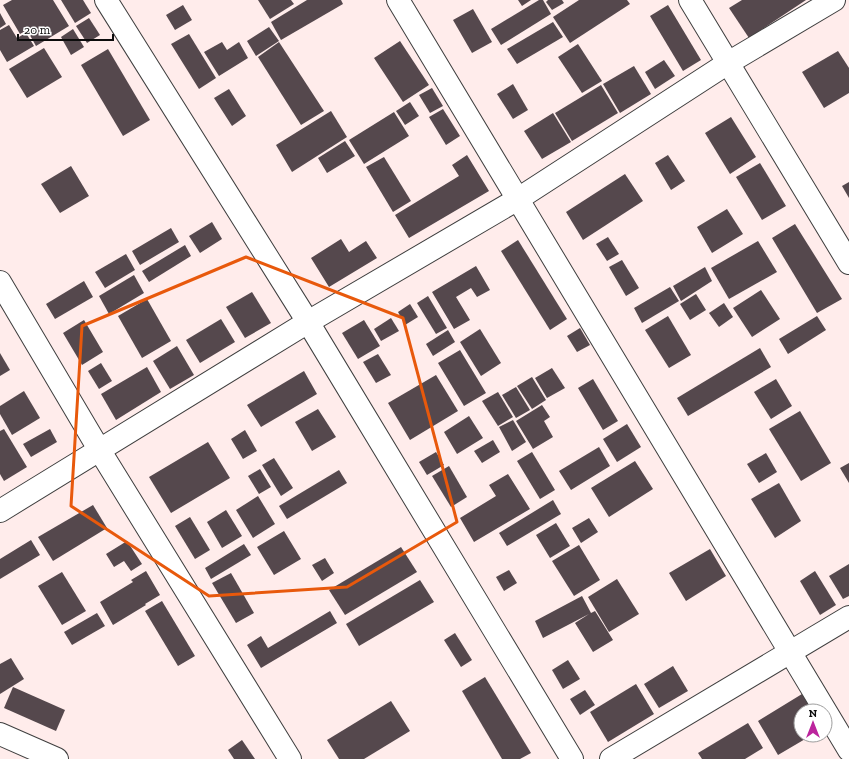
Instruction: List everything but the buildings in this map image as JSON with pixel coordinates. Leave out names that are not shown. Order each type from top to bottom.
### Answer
[{"type":"street","points":[[106,0],[308,322],[572,759]]},
{"type":"street","points":[[398,0],[849,750]]},
{"type":"street","points":[[690,0],[849,263]]},
{"type":"street","points":[[0,511],[308,322],[518,199],[728,63],[834,0]]},
{"type":"street","points":[[0,282],[100,450],[290,759]]},
{"type":"street","points":[[611,759],[849,617]]},
{"type":"street","points":[[0,734],[57,759]]},
{"type":"highlighted area","points":[[246,257],[403,318],[457,522],[347,587],[209,596],[71,506],[82,326]]}]
